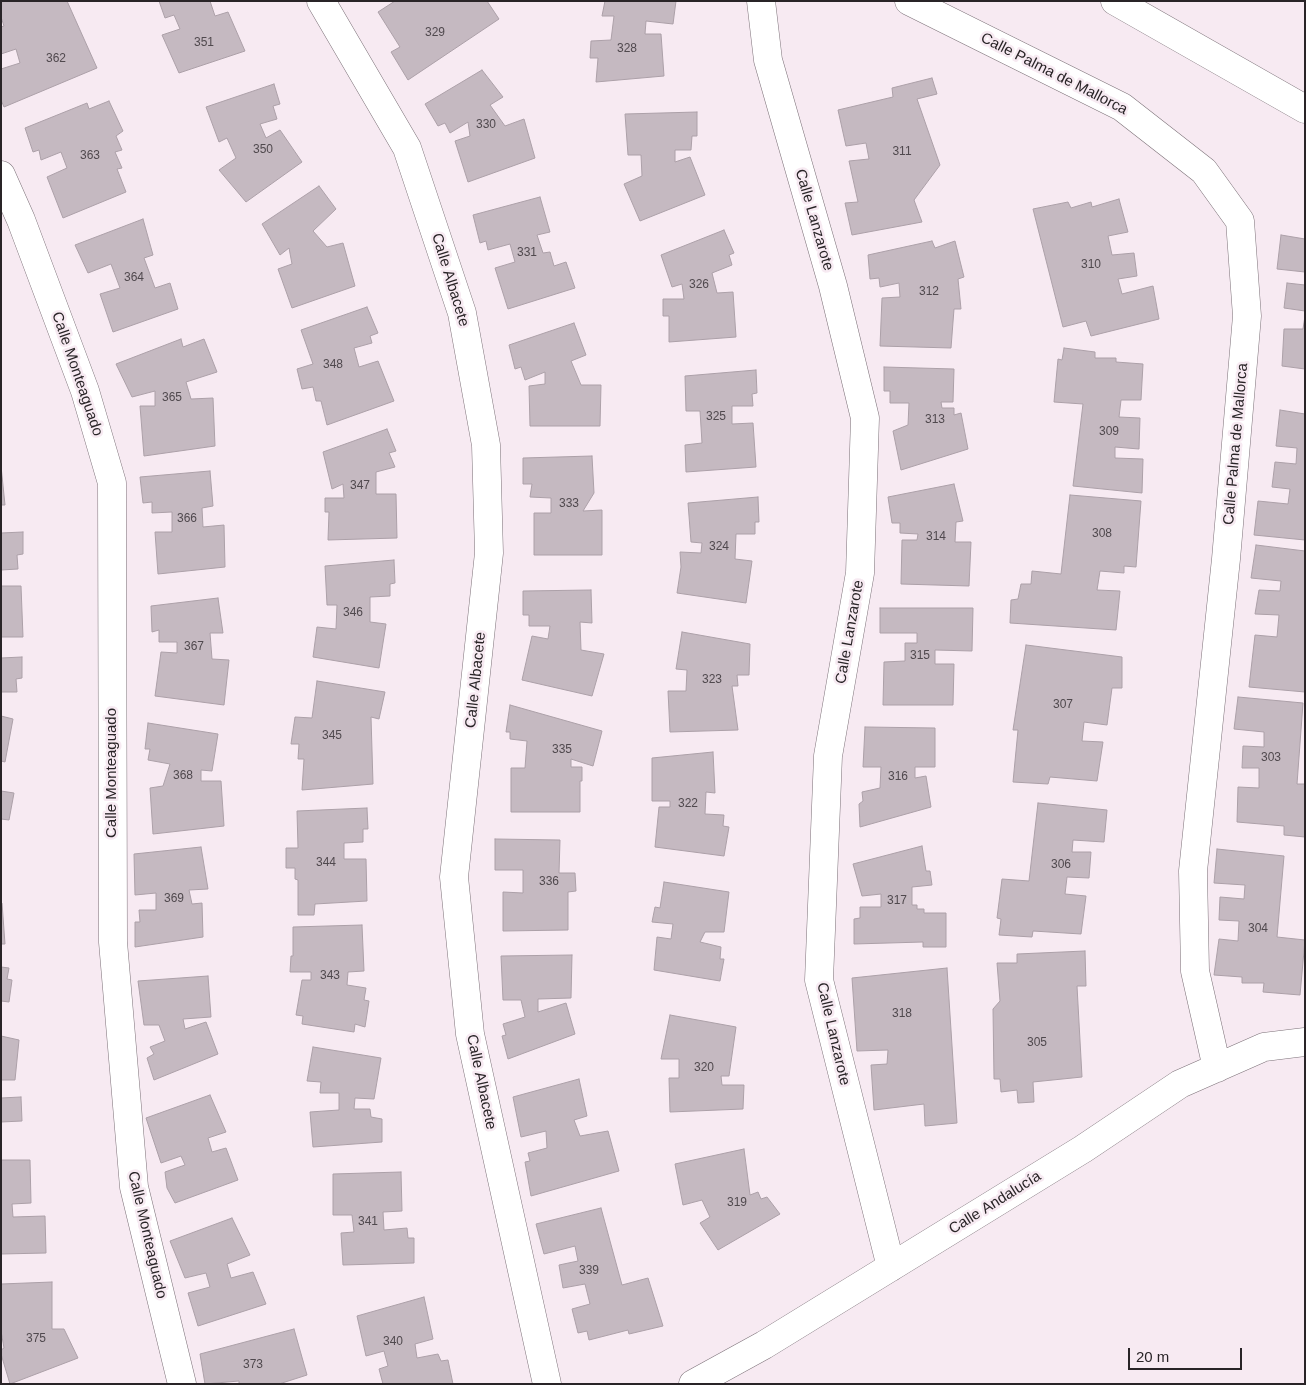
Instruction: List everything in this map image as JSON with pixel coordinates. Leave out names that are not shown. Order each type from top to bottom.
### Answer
[{"type":"street","name":"Calle Albacete","points":[[321,1],[407,148],[462,313],[486,445],[489,553],[454,877],[470,1034],[547,1384]]},
{"type":"street","name":"Calle Lanzarote","points":[[761,1],[768,60],[833,286],[864,418],[860,573],[828,756],[820,980],[891,1267]]},
{"type":"street","name":"Calle Palma de Mallorca","points":[[909,1],[1122,107],[1204,171],[1240,221],[1247,316],[1226,559],[1193,871],[1195,971],[1217,1068]]},
{"type":"street","points":[[1115,1],[1305,109]]},
{"type":"street","name":"Calle Monteaguado","points":[[1,175],[21,220],[86,391],[112,483],[114,952],[134,1186],[182,1384]]},
{"type":"street","name":"Calle Andalucía","points":[[693,1384],[764,1345],[1083,1149],[1180,1084],[1264,1047],[1305,1042]]},
{"type":"building","points":[[1,1],[67,1],[97,68],[4,107],[1,100],[1,69],[20,63],[16,49],[1,54],[1,27],[4,26],[1,17]]},
{"type":"building","points":[[159,1],[210,1],[215,16],[228,12],[245,51],[179,73],[162,35],[180,29],[174,15],[165,18]]},
{"type":"building","points":[[395,1],[487,1],[499,19],[408,80],[391,52],[400,47],[378,12]]},
{"type":"building","points":[[605,1],[676,1],[673,24],[646,21],[645,34],[661,34],[664,76],[596,82],[598,58],[590,58],[591,41],[611,40],[614,16],[602,16]]},
{"type":"building","points":[[482,70],[503,97],[490,105],[505,126],[524,119],[535,158],[468,182],[455,141],[470,136],[468,122],[450,133],[445,123],[438,126],[425,104]]},
{"type":"building","points":[[932,78],[937,94],[917,99],[940,165],[914,200],[922,222],[852,235],[845,203],[858,202],[849,161],[869,159],[866,143],[846,146],[838,110],[893,97],[892,88]]},
{"type":"building","points":[[274,84],[280,104],[273,106],[277,119],[260,124],[266,138],[280,130],[302,162],[246,202],[219,170],[236,158],[227,138],[219,142],[206,107]]},
{"type":"building","points":[[109,101],[123,131],[116,136],[122,150],[115,152],[122,168],[117,169],[126,192],[63,218],[47,177],[67,168],[61,152],[41,160],[39,150],[33,152],[25,128],[87,103],[89,109]]},
{"type":"building","points":[[697,112],[697,136],[692,136],[691,150],[675,150],[675,162],[690,157],[705,195],[640,221],[624,184],[642,176],[641,155],[628,155],[625,114]]},
{"type":"building","points":[[319,186],[336,209],[313,231],[327,247],[343,243],[355,286],[292,308],[278,269],[292,264],[289,248],[280,255],[262,224]]},
{"type":"building","points":[[540,197],[550,232],[537,235],[543,253],[550,252],[554,266],[566,262],[575,288],[508,309],[495,268],[515,262],[510,244],[488,250],[486,241],[480,243],[473,215]]},
{"type":"building","points":[[1119,199],[1128,232],[1108,236],[1112,255],[1134,253],[1137,276],[1118,279],[1122,294],[1153,286],[1159,319],[1091,336],[1086,321],[1063,327],[1033,209],[1068,202],[1071,208],[1091,202],[1092,207]]},
{"type":"building","points":[[143,219],[153,255],[144,258],[155,288],[170,283],[178,309],[113,332],[100,294],[120,288],[111,264],[88,273],[75,245]]},
{"type":"building","points":[[724,230],[734,253],[729,255],[732,265],[712,273],[717,293],[733,292],[736,337],[669,342],[669,316],[663,316],[663,299],[684,299],[682,284],[672,287],[661,255]]},
{"type":"building","points":[[1281,235],[1305,239],[1305,272],[1277,269]]},
{"type":"building","points":[[932,241],[935,248],[955,241],[964,277],[958,279],[961,309],[954,309],[951,348],[880,346],[882,298],[900,297],[899,283],[880,287],[879,278],[870,279],[868,255]]},
{"type":"building","points":[[1287,283],[1305,285],[1305,311],[1284,308]]},
{"type":"building","points":[[367,307],[378,333],[370,336],[372,343],[354,348],[359,367],[378,361],[394,401],[327,425],[321,401],[316,401],[313,387],[302,389],[297,369],[313,364],[301,330]]},
{"type":"building","points":[[1305,316],[1305,369],[1282,366],[1284,329],[1303,329]]},
{"type":"building","points":[[574,323],[586,355],[571,361],[581,385],[601,385],[600,426],[530,426],[529,386],[545,384],[545,372],[525,380],[521,367],[515,369],[509,345]]},
{"type":"building","points":[[181,339],[183,347],[204,339],[217,372],[186,382],[191,399],[213,398],[215,446],[144,456],[140,406],[155,406],[155,391],[132,397],[116,364]]},
{"type":"building","points":[[1064,348],[1095,352],[1095,358],[1116,358],[1116,362],[1143,364],[1141,400],[1121,400],[1119,417],[1140,418],[1139,449],[1115,447],[1115,458],[1143,459],[1142,493],[1073,486],[1083,404],[1054,402],[1058,359],[1062,360]]},
{"type":"building","points":[[884,367],[954,369],[953,402],[941,402],[942,408],[954,408],[954,415],[961,413],[968,449],[901,470],[893,431],[908,425],[909,403],[890,403],[890,391],[884,391]]},
{"type":"building","points":[[756,370],[757,393],[752,394],[753,406],[732,406],[732,424],[753,423],[756,467],[686,472],[685,445],[702,443],[700,411],[686,411],[685,376]]},
{"type":"building","points":[[1280,410],[1305,414],[1305,540],[1254,535],[1258,501],[1288,504],[1290,489],[1272,487],[1275,462],[1296,464],[1297,448],[1276,446]]},
{"type":"building","points":[[387,429],[396,451],[389,453],[395,467],[376,472],[376,494],[396,494],[397,538],[328,540],[329,512],[325,512],[325,498],[344,498],[343,484],[332,489],[323,452]]},
{"type":"building","points":[[592,456],[594,493],[583,511],[602,510],[602,555],[534,555],[534,513],[551,513],[551,498],[530,497],[532,484],[523,484],[523,458]]},
{"type":"building","points":[[1,466],[5,505],[1,505]]},
{"type":"building","points":[[210,471],[213,506],[202,508],[203,527],[224,525],[225,567],[158,574],[155,532],[172,532],[172,512],[152,513],[152,502],[143,503],[140,477]]},
{"type":"building","points":[[954,484],[963,521],[956,522],[955,542],[971,542],[969,586],[901,584],[902,540],[917,540],[918,534],[900,533],[900,523],[892,523],[888,497]]},
{"type":"building","points":[[1070,495],[1141,501],[1136,567],[1124,566],[1124,573],[1100,571],[1097,590],[1120,591],[1116,630],[1010,623],[1011,600],[1018,599],[1021,584],[1031,584],[1032,571],[1061,574]]},
{"type":"building","points":[[758,497],[759,522],[755,522],[755,534],[736,534],[735,559],[752,561],[746,603],[677,593],[681,567],[680,552],[701,553],[702,543],[691,542],[688,503]]},
{"type":"building","points":[[23,532],[23,554],[17,555],[18,569],[1,570],[1,533]]},
{"type":"building","points":[[1256,545],[1305,551],[1305,692],[1249,687],[1255,635],[1277,637],[1279,615],[1255,614],[1259,590],[1280,591],[1281,581],[1251,578]]},
{"type":"building","points":[[394,560],[395,583],[390,584],[390,596],[370,597],[370,622],[386,624],[379,668],[313,657],[317,627],[336,629],[337,605],[327,605],[325,566]]},
{"type":"building","points":[[1,586],[21,586],[23,637],[1,637]]},
{"type":"building","points":[[591,590],[592,623],[580,622],[581,650],[604,654],[592,696],[522,680],[532,636],[548,639],[550,626],[529,626],[529,615],[523,615],[523,591]]},
{"type":"building","points":[[218,598],[223,633],[210,633],[212,659],[229,660],[224,705],[155,696],[161,652],[177,653],[177,642],[159,642],[159,630],[152,632],[151,606]]},
{"type":"building","points":[[880,608],[973,608],[972,651],[935,650],[935,664],[954,664],[953,705],[883,705],[884,662],[905,661],[905,643],[917,643],[917,633],[880,633]]},
{"type":"building","points":[[682,632],[750,644],[749,675],[737,675],[738,686],[732,686],[738,730],[670,732],[668,691],[686,691],[687,670],[676,669]]},
{"type":"building","points":[[1026,645],[1122,657],[1122,688],[1112,688],[1107,725],[1084,722],[1082,741],[1103,742],[1097,781],[1050,777],[1048,784],[1013,782],[1018,730],[1013,730]]},
{"type":"building","points":[[22,657],[22,678],[16,679],[17,692],[1,692],[1,658]]},
{"type":"building","points":[[317,681],[385,692],[379,719],[371,717],[373,784],[302,790],[304,759],[298,759],[299,744],[291,744],[295,717],[312,718]]},
{"type":"building","points":[[1238,697],[1303,703],[1297,784],[1305,784],[1305,837],[1284,835],[1284,826],[1237,822],[1238,787],[1259,788],[1259,768],[1242,768],[1243,746],[1264,747],[1264,732],[1234,729]]},
{"type":"building","points":[[510,705],[602,731],[593,766],[571,759],[571,767],[582,767],[580,812],[511,812],[511,768],[525,768],[527,741],[510,739],[510,732],[506,732]]},
{"type":"building","points":[[1,716],[13,719],[5,762],[1,761]]},
{"type":"building","points":[[148,723],[218,734],[212,771],[201,770],[201,781],[221,781],[224,826],[153,834],[150,788],[163,786],[170,764],[148,760],[150,749],[145,749]]},
{"type":"building","points":[[865,727],[935,728],[935,767],[915,767],[915,778],[926,776],[931,807],[860,827],[859,804],[863,801],[862,792],[880,788],[881,767],[863,767]]},
{"type":"building","points":[[713,752],[715,793],[706,792],[705,814],[724,815],[723,826],[729,827],[724,856],[655,847],[659,807],[670,807],[670,801],[652,801],[652,758]]},
{"type":"building","points":[[1,791],[14,793],[9,820],[1,819]]},
{"type":"building","points":[[1038,803],[1107,810],[1104,842],[1073,840],[1072,852],[1091,852],[1089,878],[1067,877],[1065,894],[1086,896],[1081,934],[1033,931],[1032,937],[999,935],[1001,919],[997,918],[1002,879],[1029,881]]},
{"type":"building","points":[[367,808],[368,829],[363,829],[363,842],[344,843],[344,859],[366,859],[367,901],[315,904],[314,915],[298,915],[298,880],[295,879],[295,868],[286,868],[286,848],[298,848],[297,811]]},
{"type":"building","points":[[495,839],[560,840],[559,873],[575,873],[576,891],[568,892],[568,930],[503,931],[503,892],[523,893],[523,870],[495,870]]},
{"type":"building","points":[[922,846],[926,871],[930,871],[932,885],[912,887],[912,905],[917,905],[917,909],[924,909],[924,913],[946,913],[946,947],[923,947],[923,942],[854,944],[854,919],[860,918],[860,907],[881,907],[881,894],[862,896],[853,864]]},
{"type":"building","points":[[201,847],[208,889],[189,890],[192,904],[202,903],[203,937],[135,947],[135,922],[140,922],[139,910],[156,910],[156,893],[135,895],[134,854]]},
{"type":"building","points":[[1217,849],[1284,856],[1277,937],[1305,940],[1300,995],[1263,992],[1264,983],[1242,983],[1242,977],[1214,975],[1219,939],[1238,941],[1239,921],[1219,920],[1220,897],[1244,899],[1245,885],[1214,883]]},
{"type":"building","points":[[664,882],[729,892],[724,932],[705,932],[700,942],[721,947],[720,959],[724,959],[720,981],[654,970],[657,937],[671,939],[673,924],[652,922],[655,907],[660,908]]},
{"type":"building","points":[[2,903],[5,944],[1,944]]},
{"type":"building","points":[[362,925],[364,971],[348,972],[347,985],[366,988],[364,1000],[369,1001],[365,1027],[355,1024],[354,1032],[302,1024],[303,1016],[296,1015],[302,980],[311,980],[311,972],[290,972],[291,956],[293,956],[293,927]]},
{"type":"building","points":[[1085,951],[1086,986],[1077,986],[1082,1077],[1033,1082],[1034,1102],[1018,1103],[1017,1090],[1001,1092],[1000,1079],[994,1079],[993,1009],[1000,1001],[997,963],[1017,963],[1017,954]]},
{"type":"building","points":[[572,955],[571,998],[538,999],[538,1012],[566,1003],[575,1034],[508,1059],[502,1036],[506,1035],[503,1024],[525,1017],[521,1000],[503,1000],[501,956]]},
{"type":"building","points":[[1,967],[9,968],[7,979],[12,980],[9,1002],[1,1001]]},
{"type":"building","points":[[947,968],[957,1123],[925,1126],[924,1104],[874,1110],[871,1065],[887,1064],[888,1050],[857,1051],[852,978]]},
{"type":"building","points":[[208,976],[211,1017],[183,1019],[185,1029],[206,1022],[218,1054],[154,1080],[147,1058],[154,1054],[150,1047],[165,1041],[159,1025],[144,1025],[138,981]]},
{"type":"building","points":[[670,1015],[736,1027],[729,1076],[721,1076],[722,1085],[744,1085],[743,1109],[670,1112],[669,1078],[679,1078],[679,1059],[661,1059]]},
{"type":"building","points":[[1,1036],[19,1040],[15,1080],[1,1080]]},
{"type":"building","points":[[313,1047],[381,1058],[374,1099],[355,1098],[354,1109],[370,1109],[371,1117],[382,1119],[382,1142],[313,1147],[310,1112],[339,1110],[339,1093],[320,1093],[321,1082],[307,1081]]},
{"type":"building","points":[[579,1079],[587,1116],[574,1120],[580,1136],[608,1131],[619,1171],[531,1196],[525,1162],[530,1161],[528,1153],[547,1148],[546,1131],[521,1137],[513,1097]]},
{"type":"building","points":[[210,1095],[226,1132],[208,1138],[212,1152],[226,1148],[238,1180],[175,1203],[167,1188],[165,1172],[185,1165],[181,1156],[161,1163],[146,1118]]},
{"type":"building","points":[[21,1097],[22,1121],[1,1122],[1,1098]]},
{"type":"building","points":[[744,1149],[750,1195],[758,1192],[761,1199],[767,1197],[780,1214],[718,1250],[700,1223],[710,1217],[702,1200],[683,1205],[675,1164]]},
{"type":"building","points":[[1,1160],[30,1160],[31,1203],[12,1204],[13,1217],[45,1216],[46,1253],[1,1254]]},
{"type":"building","points":[[401,1172],[402,1211],[383,1212],[384,1230],[407,1228],[408,1238],[414,1238],[414,1263],[343,1265],[341,1233],[354,1232],[352,1215],[333,1215],[333,1174]]},
{"type":"building","points":[[601,1208],[622,1285],[648,1278],[663,1326],[629,1334],[628,1330],[589,1340],[587,1331],[578,1333],[572,1309],[590,1304],[585,1284],[563,1288],[559,1265],[578,1261],[575,1246],[544,1254],[536,1224]]},
{"type":"building","points":[[232,1218],[250,1255],[227,1264],[231,1278],[253,1272],[266,1304],[198,1326],[188,1293],[210,1287],[206,1273],[185,1278],[170,1241]]},
{"type":"building","points":[[52,1282],[52,1329],[64,1329],[78,1358],[10,1384],[1,1354],[1,1350],[4,1348],[1,1331],[1,1284]]},
{"type":"building","points":[[424,1297],[433,1339],[415,1344],[417,1358],[438,1354],[441,1361],[448,1360],[453,1384],[383,1384],[379,1369],[388,1366],[384,1351],[366,1356],[357,1316]]},
{"type":"building","points":[[294,1329],[307,1375],[279,1384],[239,1384],[239,1381],[205,1384],[200,1354]]}]
